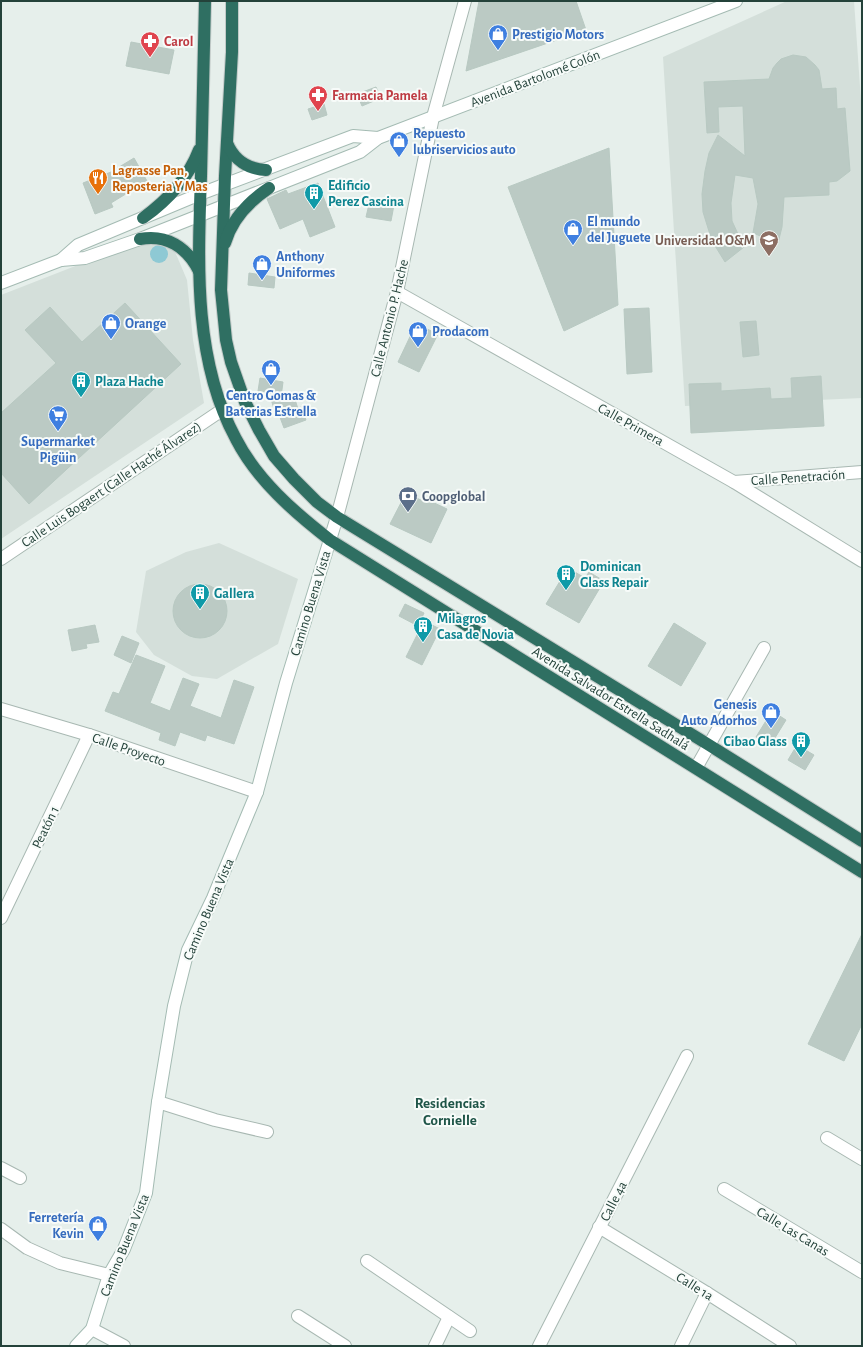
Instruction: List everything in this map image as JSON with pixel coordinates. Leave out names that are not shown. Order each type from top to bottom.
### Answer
[{"type":"highway","name":"Avenida Salvador Estrella Sadhalá","points":[[205,1],[200,194],[200,273],[205,345],[222,410],[236,440],[254,467],[280,497],[306,522],[330,540],[862,872]]},
{"type":"highway","name":"Avenida Salvador Estrella Sadhalá","points":[[232,1],[232,52],[224,186],[221,290],[226,340],[231,362],[245,402],[274,456],[317,502],[337,516],[862,841]]},
{"type":"highway","points":[[227,143],[233,154],[242,163],[254,168],[266,170]]},
{"type":"highway","points":[[143,218],[162,204],[178,186],[192,167],[201,145]]},
{"type":"highway","points":[[222,260],[226,240],[237,218],[252,200],[269,188]]},
{"type":"highway","points":[[140,239],[165,239],[176,244],[192,258],[200,273]]},
{"type":"street","name":"Calle Antonio P. Hache","points":[[330,540],[397,292],[433,117],[465,1]]},
{"type":"street","name":"Avenida Bartolomé Colón","points":[[61,260],[85,258],[200,216],[360,152],[378,138],[736,1]]},
{"type":"street","name":"Avenida Bartolomé Colón","points":[[61,260],[78,245],[200,194],[353,136],[378,138]]},
{"type":"street","points":[[1,283],[61,260]]},
{"type":"street","name":"Calle Primera","points":[[397,292],[734,482],[862,561]]},
{"type":"street","name":"Calle Luis Bogaert (Calle Haché Álvarez)","points":[[1,559],[222,410]]},
{"type":"street","name":"Calle Penetración","points":[[734,482],[862,472]]},
{"type":"street","name":"Camino Buena Vista","points":[[76,1346],[92,1329],[109,1275],[124,1249],[146,1193],[158,1102],[174,1006],[188,950],[213,898],[257,792],[286,683],[330,540]]},
{"type":"street","points":[[696,768],[764,648]]},
{"type":"street","name":"Calle Proyecto","points":[[1,709],[89,735],[257,792]]},
{"type":"street","name":"Peatón 1","points":[[1,918],[89,735]]},
{"type":"street","name":"Calle 4a","points":[[539,1346],[687,1056]]},
{"type":"street","points":[[158,1102],[215,1120],[267,1132]]},
{"type":"street","points":[[827,1138],[862,1159]]},
{"type":"street","points":[[1,1168],[20,1178]]},
{"type":"street","name":"Calle Las Canas","points":[[724,1189],[862,1272]]},
{"type":"street","name":"Calle 1a","points":[[599,1227],[708,1293],[790,1346]]},
{"type":"street","points":[[1,1229],[27,1248],[60,1263],[109,1275]]},
{"type":"street","points":[[367,1261],[470,1331]]},
{"type":"street","points":[[681,1346],[708,1293]]},
{"type":"street","points":[[298,1316],[345,1346]]},
{"type":"street","points":[[435,1346],[449,1317]]},
{"type":"street","points":[[92,1329],[124,1346]]},
{"type":"shaded area","name":"Universidad O&M","points":[[787,1],[854,1],[862,115],[862,398],[685,406],[663,57]]},
{"type":"shaded area","points":[[152,239],[173,247],[187,280],[193,340],[204,403],[1,539],[1,295],[124,247]]},
{"type":"shaded area","points":[[219,543],[298,579],[278,644],[217,679],[192,676],[154,655],[136,632],[146,571],[186,552]]},
{"type":"water","points":[[159,245],[165,248],[168,254],[165,260],[159,263],[153,260],[150,254],[153,248]]},
{"type":"building","name":"Prestigio Motors","points":[[479,1],[576,1],[586,30],[466,71]]},
{"type":"building","name":"Carol","points":[[131,42],[174,50],[169,74],[126,66]]},
{"type":"building","points":[[793,55],[806,57],[815,65],[819,70],[822,89],[836,88],[837,109],[845,108],[850,171],[837,181],[829,182],[829,195],[784,197],[782,227],[778,243],[753,233],[758,204],[753,178],[735,175],[731,203],[732,221],[744,247],[725,262],[712,241],[703,212],[702,194],[709,153],[718,135],[745,156],[743,106],[718,107],[719,132],[707,133],[704,82],[769,79],[773,68],[781,59]]},
{"type":"building","points":[[376,87],[381,98],[362,106],[357,94]]},
{"type":"building","name":"Farmacia Pamela","points":[[324,104],[327,115],[312,120],[308,109]]},
{"type":"building","name":"El mundo del Juguete","points":[[609,148],[618,305],[564,331],[508,187]]},
{"type":"building","points":[[134,158],[147,181],[111,203],[113,207],[95,214],[83,183],[111,172]]},
{"type":"building","name":"Edificio Perez Cascina","points":[[318,183],[335,227],[310,237],[303,219],[280,229],[267,199],[286,190],[288,194]]},
{"type":"building","points":[[370,200],[394,205],[391,221],[366,217]]},
{"type":"building","name":"Anthony Uniformes","points":[[249,273],[275,277],[274,288],[248,285]]},
{"type":"building","name":"Plaza Hache","points":[[125,303],[181,364],[29,504],[1,473],[1,413],[56,363],[25,330],[50,307],[82,342]]},
{"type":"building","points":[[649,308],[652,372],[627,374],[624,309]]},
{"type":"building","points":[[756,321],[759,355],[743,357],[740,322]]},
{"type":"building","name":"Prodacom","points":[[416,324],[438,334],[419,372],[398,362]]},
{"type":"building","points":[[821,376],[824,426],[691,433],[689,384],[721,383],[721,391],[770,388],[771,399],[792,398],[791,378]]},
{"type":"building","points":[[260,378],[283,382],[281,397],[293,393],[298,409],[301,407],[306,420],[284,428],[278,412],[277,418],[269,393],[258,391]]},
{"type":"building","points":[[406,493],[427,503],[428,500],[447,509],[431,543],[390,524]]},
{"type":"building","points":[[568,568],[585,578],[589,572],[604,581],[579,623],[546,604]]},
{"type":"building","name":"Gallera","points":[[195,584],[205,584],[215,588],[223,596],[227,606],[227,616],[223,626],[215,634],[205,638],[195,638],[185,634],[177,626],[173,616],[173,606],[177,596],[185,588]]},
{"type":"building","points":[[405,604],[424,613],[418,626],[399,616]]},
{"type":"building","name":"Milagros Casa de Novia","points":[[424,621],[440,629],[422,665],[406,657]]},
{"type":"building","points":[[674,623],[706,643],[681,686],[648,666]]},
{"type":"building","points":[[95,625],[99,642],[86,644],[87,648],[72,651],[68,630]]},
{"type":"building","points":[[122,636],[139,643],[131,663],[114,655]]},
{"type":"building","points":[[136,655],[165,666],[150,703],[170,711],[183,678],[199,684],[190,706],[221,718],[234,680],[254,687],[234,744],[207,735],[205,741],[180,732],[175,746],[159,740],[161,733],[105,711],[113,692],[119,694]]},
{"type":"building","name":"Genesis Auto Adorhos","points":[[772,711],[786,720],[770,746],[756,737]]},
{"type":"building","name":"Cibao Glass","points":[[797,745],[814,755],[805,770],[788,760]]},
{"type":"building","points":[[862,934],[862,1024],[844,1061],[808,1044]]},
{"type":"place","name":"Prestigio Motors","points":[[498,51]]},
{"type":"place","name":"Carol","points":[[150,58]]},
{"type":"place","name":"Farmacia Pamela","points":[[318,112]]},
{"type":"place","name":"Repuesto lubriservicios auto","points":[[399,158]]},
{"type":"place","name":"Lagrasse Pan, Reposteria Y Mas","points":[[98,195]]},
{"type":"place","name":"Edificio Perez Cascina","points":[[314,210]]},
{"type":"place","name":"El mundo del Juguete","points":[[573,246]]},
{"type":"place","name":"Universidad O&M","points":[[769,257]]},
{"type":"place","name":"Anthony Uniformes","points":[[262,281]]},
{"type":"place","name":"Orange","points":[[111,340]]},
{"type":"place","name":"Prodacom","points":[[418,348]]},
{"type":"place","name":"Centro Gomas & Baterias Estrella","points":[[271,386]]},
{"type":"place","name":"Plaza Hache","points":[[81,398]]},
{"type":"place","name":"Supermarket Pigüin","points":[[58,432]]},
{"type":"place","name":"Coopglobal","points":[[408,513]]},
{"type":"place","name":"Dominican Glass Repair","points":[[566,591]]},
{"type":"place","name":"Gallera","points":[[200,610]]},
{"type":"place","name":"Milagros Casa de Novia","points":[[423,643]]},
{"type":"place","name":"Genesis Auto Adorhos","points":[[771,729]]},
{"type":"place","name":"Cibao Glass","points":[[801,758]]},
{"type":"place","name":"Ferretería Kevin","points":[[98,1242]]},
{"type":"district","name":"Residencias Cornielle","points":[[450,1112]]}]
